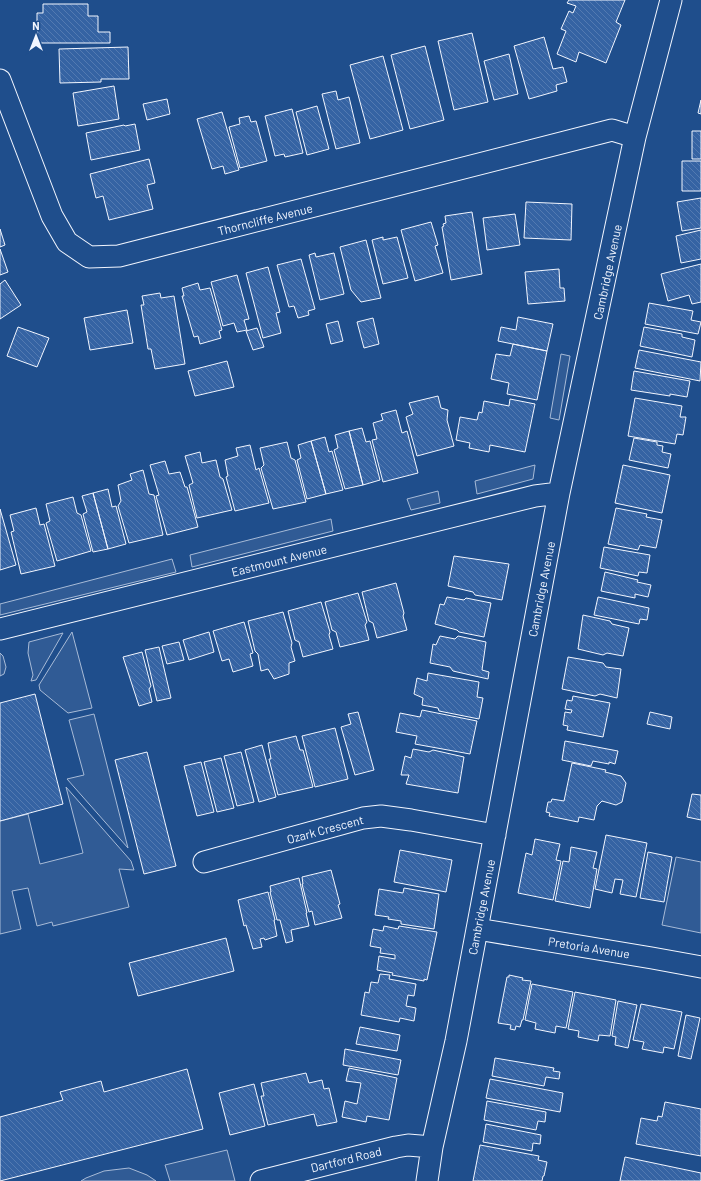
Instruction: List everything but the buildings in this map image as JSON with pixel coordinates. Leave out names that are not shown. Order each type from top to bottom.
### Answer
[{"type":"street","name":"Cambridge Avenue","points":[[427,1181],[432,1147],[456,1041],[559,493],[636,137],[672,0]]},
{"type":"street","name":"Thorncliffe Avenue","points":[[0,80],[52,216],[67,242],[89,257],[119,256],[612,130],[636,137]]},
{"type":"street","name":"Eastmount Avenue","points":[[0,629],[527,498],[559,493]]},
{"type":"street","name":"Ozark Crescent","points":[[204,862],[363,818],[381,816],[495,835]]},
{"type":"street","name":"Pretoria Avenue","points":[[477,929],[701,967]]},
{"type":"street","name":"Dartford Road","points":[[261,1181],[396,1147],[408,1145],[432,1147]]},
{"type":"shaded area","points":[[561,354],[570,356],[559,420],[550,418]]},
{"type":"shaded area","points":[[535,465],[533,479],[477,494],[475,481]]},
{"type":"shaded area","points":[[438,491],[440,503],[411,510],[407,499]]},
{"type":"shaded area","points":[[331,519],[333,531],[192,567],[190,555]]},
{"type":"shaded area","points":[[172,559],[176,572],[0,615],[0,604]]},
{"type":"shaded area","points":[[72,632],[92,708],[68,713],[40,690],[39,685]]},
{"type":"shaded area","points":[[63,633],[36,680],[31,681],[33,675],[28,653],[29,642]]},
{"type":"shaded area","points":[[0,653],[3,656],[6,667],[4,674],[0,676]]},
{"type":"shaded area","points":[[94,714],[128,848],[67,779],[84,775],[69,720]]},
{"type":"shaded area","points":[[66,787],[131,861],[134,870],[119,869],[129,907],[53,926],[52,922],[37,926],[28,888],[12,891],[21,929],[0,934],[0,821],[28,814],[40,864],[83,853]]},
{"type":"shaded area","points":[[676,857],[701,862],[701,933],[662,925]]},
{"type":"shaded area","points":[[227,1150],[235,1181],[170,1181],[165,1165]]},
{"type":"shaded area","points":[[129,1168],[147,1175],[156,1181],[81,1181],[104,1171]]}]
